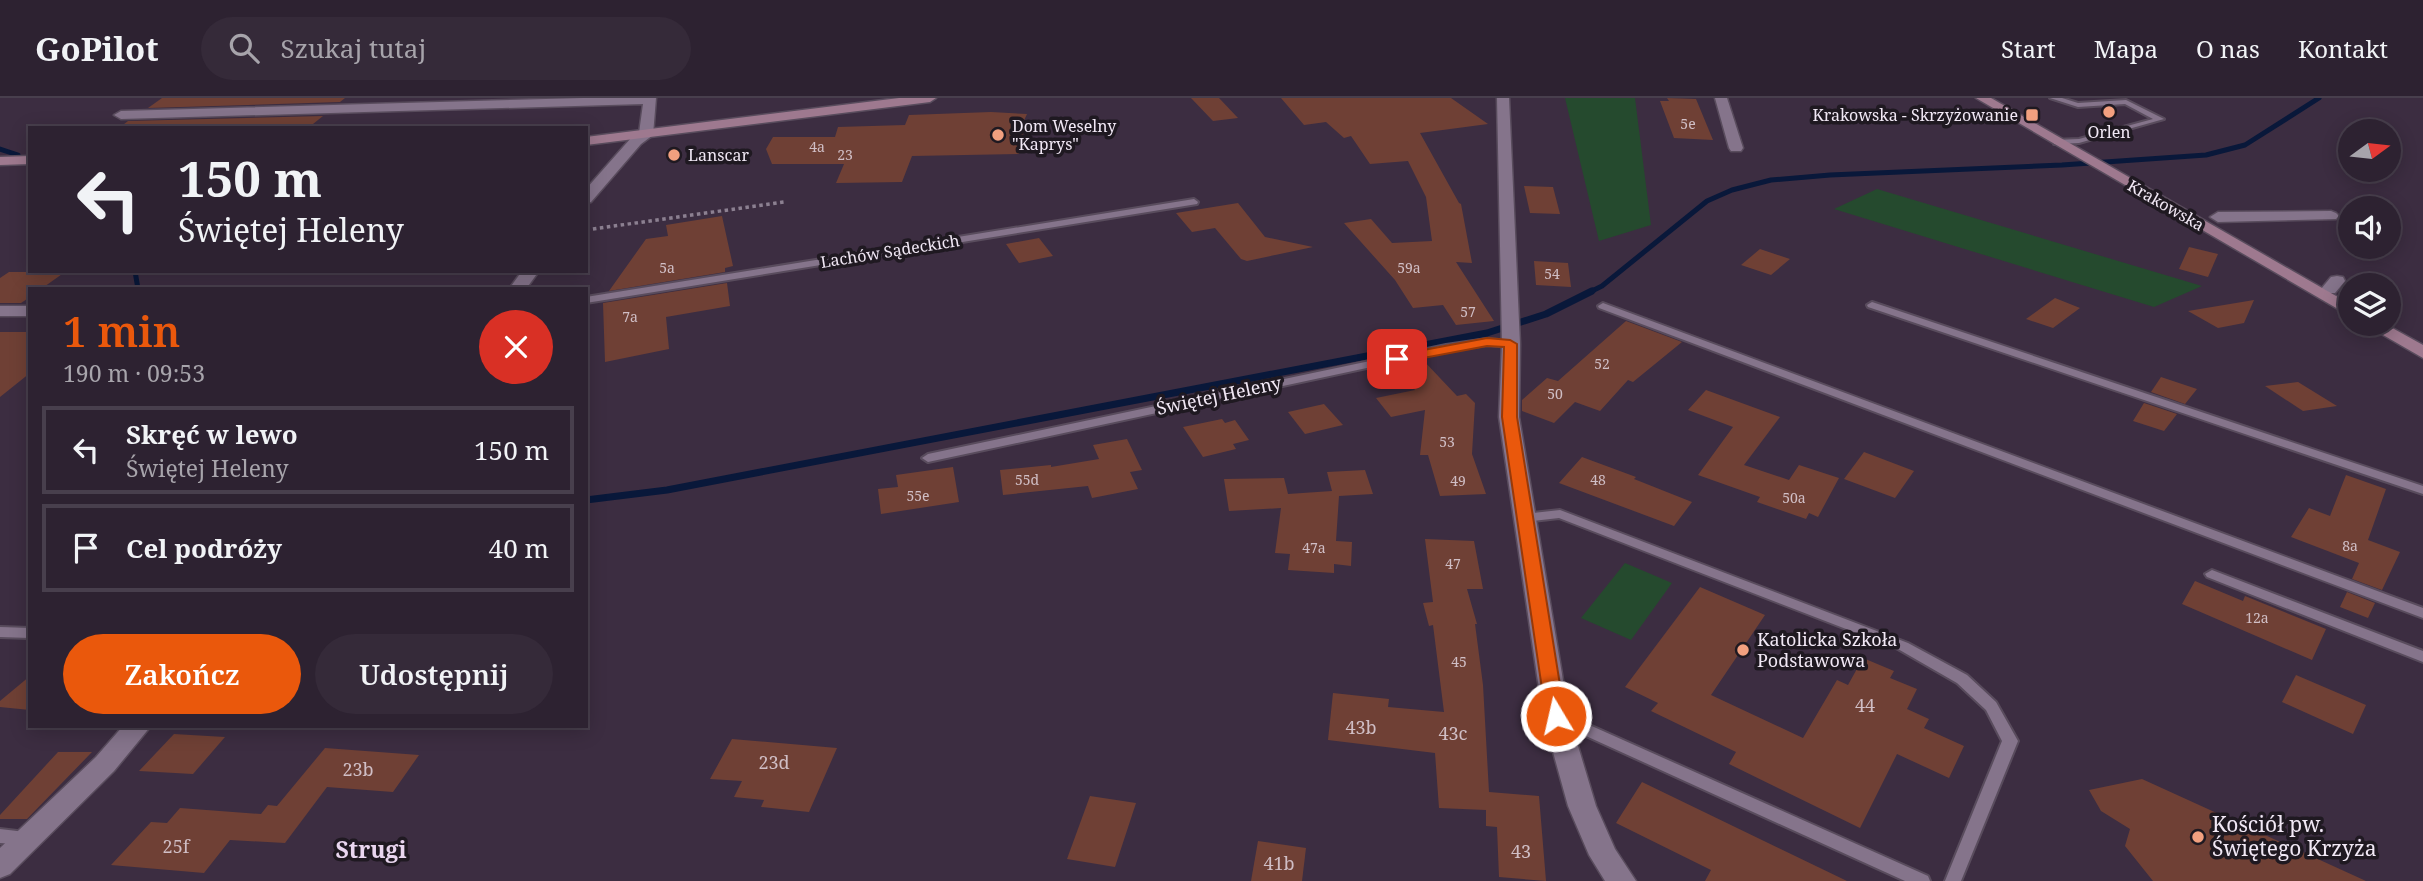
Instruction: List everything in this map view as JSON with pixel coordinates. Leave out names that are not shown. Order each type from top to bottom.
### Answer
[{"type":"main road","points":[[588,141],[930,98]]},
{"type":"main road","name":"Krakowska","points":[[1982,98],[2338,304]]},
{"type":"main road","points":[[0,161],[28,160]]},
{"type":"main road","points":[[2394,336],[2423,353]]},
{"type":"street","points":[[1503,98],[1510,340],[1509,417],[1524,518],[1556,716],[1582,806],[1603,855],[1621,881]]},
{"type":"street","points":[[1721,98],[1737,148]]},
{"type":"street","points":[[121,115],[650,99],[646,135],[636,141],[588,197]]},
{"type":"street","points":[[2218,217],[2331,216]]},
{"type":"street","points":[[519,287],[529,273]]},
{"type":"street","points":[[0,311],[28,311]]},
{"type":"street","points":[[0,866],[105,764],[136,728]]},
{"type":"lane","points":[[2054,98],[2078,105],[2126,102],[2160,119],[2079,141],[2057,142]]},
{"type":"lane","name":"Lachów Sądeckich","points":[[588,300],[1194,202]]},
{"type":"lane","points":[[1872,305],[2423,490]]},
{"type":"lane","points":[[1603,306],[2423,613]]},
{"type":"lane","name":"Świętej Heleny","points":[[928,458],[1446,348],[1510,340]]},
{"type":"lane","points":[[1524,518],[1560,514],[1902,646],[1962,679],[1991,706],[2010,741],[1953,881]]},
{"type":"lane","points":[[2213,574],[2423,657]]},
{"type":"lane","points":[[0,632],[28,633]]},
{"type":"lane","points":[[1556,716],[1922,881]]},
{"type":"lane","points":[[0,836],[28,838]]},
{"type":"path","points":[[588,230],[784,202]]},
{"type":"green space","points":[[1565,98],[1635,98],[1651,225],[1599,241]]},
{"type":"green space","points":[[1877,189],[2202,286],[2154,307],[1834,209]]},
{"type":"green space","points":[[1625,563],[1672,583],[1631,640],[1581,618]]},
{"type":"building","points":[[162,98],[345,98],[340,102],[148,108]]},
{"type":"building","points":[[1191,98],[1219,98],[1238,118],[1213,121]]},
{"type":"building","points":[[1281,98],[1451,98],[1488,124],[1420,133],[1461,204],[1472,263],[1456,262],[1494,321],[1456,325],[1443,305],[1413,308],[1395,280],[1344,223],[1371,219],[1392,243],[1432,241],[1426,197],[1408,161],[1370,164],[1351,136],[1344,138],[1326,122],[1304,125]]},
{"type":"building","points":[[1667,98],[1696,99],[1713,140],[1674,138],[1660,101],[1669,101]]},
{"type":"building","points":[[991,112],[1027,114],[1021,127],[1025,126],[1019,154],[912,156],[902,182],[836,183],[844,164],[772,164],[766,149],[773,137],[835,137],[838,127],[905,125],[909,115]]},
{"type":"building","points":[[323,116],[310,126],[122,126],[128,121]]},
{"type":"building","points":[[1524,186],[1553,187],[1560,214],[1530,213]]},
{"type":"building","points":[[1238,203],[1265,237],[1313,247],[1247,261],[1241,259],[1215,228],[1192,232],[1176,213]]},
{"type":"building","points":[[722,216],[733,266],[725,268],[725,272],[609,291],[646,239],[668,236],[666,225]]},
{"type":"building","points":[[1039,238],[1053,256],[1019,263],[1006,244]]},
{"type":"building","points":[[2189,247],[2218,254],[2208,277],[2179,269]]},
{"type":"building","points":[[1760,249],[1790,259],[1771,275],[1741,265]]},
{"type":"building","points":[[1534,261],[1568,263],[1571,287],[1536,285]]},
{"type":"building","points":[[9,272],[64,273],[44,287],[28,287],[28,298],[21,303],[0,303],[0,278]]},
{"type":"building","points":[[727,283],[730,306],[666,317],[669,349],[605,362],[603,303]]},
{"type":"building","points":[[2055,298],[2080,308],[2053,328],[2026,319]]},
{"type":"building","points":[[2254,300],[2244,323],[2218,328],[2188,311]]},
{"type":"building","points":[[1626,321],[1682,342],[1633,382],[1628,380],[1600,411],[1575,402],[1554,423],[1522,411],[1522,400],[1547,378],[1558,381]]},
{"type":"building","points":[[0,332],[28,332],[28,375],[0,397]]},
{"type":"building","points":[[1422,359],[1457,396],[1466,394],[1475,403],[1472,454],[1486,494],[1440,496],[1428,455],[1420,455],[1425,410],[1391,417],[1376,398],[1415,390],[1394,365]]},
{"type":"building","points":[[2161,377],[2197,389],[2185,404],[2151,392]]},
{"type":"building","points":[[2298,382],[2337,406],[2303,411],[2265,386]]},
{"type":"building","points":[[1706,390],[1780,417],[1744,465],[1789,480],[1799,465],[1839,478],[1818,517],[1809,513],[1806,519],[1757,502],[1760,497],[1698,475],[1733,427],[1688,410]]},
{"type":"building","points":[[2144,403],[2177,414],[2164,431],[2133,421]]},
{"type":"building","points":[[1324,404],[1343,425],[1305,434],[1288,412]]},
{"type":"building","points":[[1222,419],[1225,423],[1235,420],[1249,440],[1233,444],[1236,449],[1203,457],[1183,427]]},
{"type":"building","points":[[1127,439],[1142,470],[1130,472],[1138,489],[1092,498],[1088,486],[1003,495],[1000,470],[1051,467],[1099,459],[1093,445]]},
{"type":"building","points":[[1864,452],[1914,471],[1895,498],[1844,479]]},
{"type":"building","points":[[1582,457],[1692,502],[1674,526],[1559,483]]},
{"type":"building","points":[[953,467],[959,502],[881,514],[878,489],[898,487],[896,475]]},
{"type":"building","points":[[1365,470],[1373,494],[1339,496],[1336,541],[1352,542],[1351,566],[1334,564],[1334,573],[1288,570],[1290,554],[1275,553],[1281,508],[1229,511],[1224,479],[1284,478],[1288,494],[1332,491],[1327,472]]},
{"type":"building","points":[[2346,475],[2386,489],[2368,540],[2400,552],[2382,590],[2352,579],[2359,563],[2291,537],[2309,508],[2330,516]]},
{"type":"building","points":[[1425,539],[1474,541],[1483,589],[1467,589],[1477,624],[1489,792],[1539,796],[1546,881],[1499,877],[1497,827],[1486,826],[1486,810],[1439,808],[1435,753],[1328,740],[1333,693],[1389,699],[1388,707],[1444,712],[1433,625],[1429,626],[1423,603],[1433,602]]},
{"type":"building","points":[[2195,581],[2243,601],[2245,596],[2326,629],[2312,660],[2182,604]]},
{"type":"building","points":[[1700,587],[1765,615],[1711,695],[1803,738],[1837,680],[1848,685],[1863,658],[1894,671],[1890,678],[1917,689],[1907,709],[1929,719],[1924,728],[1964,746],[1949,778],[1897,754],[1860,828],[1729,764],[1736,752],[1651,711],[1658,703],[1625,687]]},
{"type":"building","points":[[2347,592],[2375,603],[2368,618],[2340,607]]},
{"type":"building","points":[[2296,675],[2366,705],[2353,734],[2282,702]]},
{"type":"building","points":[[28,678],[28,710],[0,707],[0,701]]},
{"type":"building","points":[[174,734],[225,737],[193,774],[139,771]]},
{"type":"building","points":[[732,739],[837,748],[809,812],[761,807],[764,800],[734,797],[742,781],[710,779]]},
{"type":"building","points":[[325,748],[419,755],[393,792],[327,787],[285,843],[230,840],[204,873],[111,865],[151,822],[167,823],[180,808],[261,814],[268,805],[277,806]]},
{"type":"building","points":[[58,752],[92,752],[27,819],[0,819],[0,815]]},
{"type":"building","name":"Kościół pw. Świętego Krzyża","points":[[2142,779],[2366,881],[2153,881],[2125,846],[2130,829],[2101,811],[2089,790]]},
{"type":"building","points":[[1642,782],[1847,881],[1705,881],[1711,870],[1616,823]]},
{"type":"building","points":[[1090,796],[1136,803],[1115,867],[1067,859]]},
{"type":"building","points":[[1258,841],[1306,848],[1302,881],[1251,881]]},
{"type":"waterway","points":[[588,500],[667,490],[1487,333],[1546,314],[1602,286],[1707,201],[1732,190],[1771,180],[2206,155],[2245,145],[2319,98]]},
{"type":"waterway","points":[[0,149],[18,155]]},
{"type":"waterway","points":[[135,273],[138,287]]},
{"type":"place","name":"Orlen","points":[[2109,112]]},
{"type":"place","name":"Krakowska - Skrzyżowanie","points":[[2032,115]]},
{"type":"place","name":"Dom Weselny \"Kaprys\"","points":[[998,135]]},
{"type":"place","name":"Lanscar","points":[[674,155]]},
{"type":"place","name":"Katolicka Szkoła Podstawowa","points":[[1743,650]]},
{"type":"place","name":"Kościół pw. Świętego Krzyża","points":[[2198,837]]},
{"type":"district","name":"Strugi","points":[[371,850]]},
{"type":"route","points":[[1397,359],[1487,342],[1510,344],[1509,417],[1556,716]]}]
